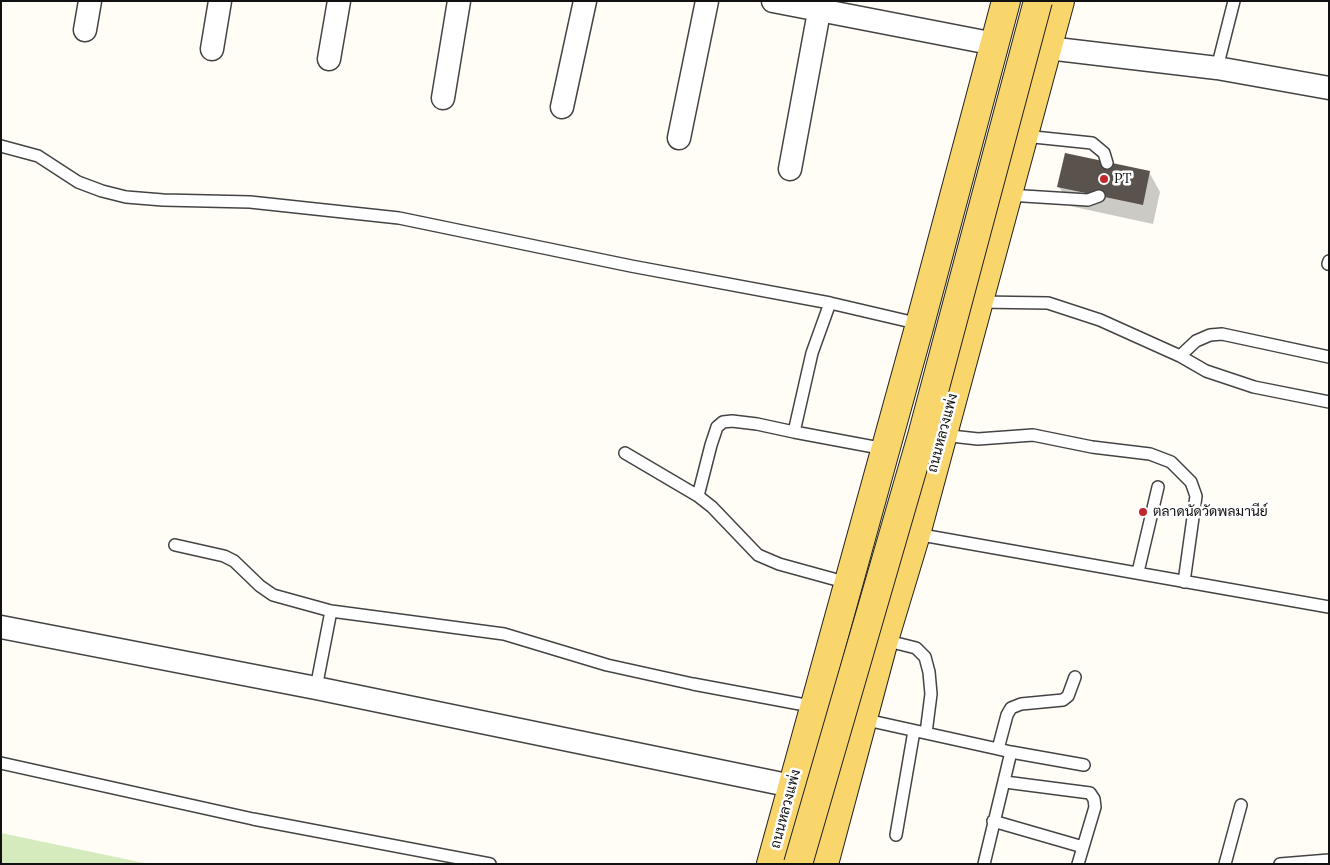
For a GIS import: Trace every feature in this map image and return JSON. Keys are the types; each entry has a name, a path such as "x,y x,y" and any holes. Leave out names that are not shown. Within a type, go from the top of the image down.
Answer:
{"main road":[{"name":"ถนนหลวงแพ่ง","path":"781,861 792,786 816,706 1006,1"},
{"path":"856,554 903,448 915,413 1025,1"},
{"path":"811,864 781,861 922,436 1038,1"},
{"name":"ถนนหลวงแพ่ง","path":"824,864 884,640 916,534 1060,1"}],"street":[{"path":"85,30 90,1"},
{"path":"212,49 220,1"},
{"path":"329,59 339,1"},
{"path":"443,98 460,1"},
{"path":"562,107 585,1"},
{"path":"679,138 707,1"},
{"path":"773,1 820,6 995,44"},
{"path":"790,169 820,6"},
{"path":"1048,48 1217,68 1329,88"},
{"path":"1,627 316,688 792,786"}],"lane":[{"path":"1217,68 1234,1"},
{"path":"1024,136 1092,143 1104,153 1107,162"},
{"path":"1,146 38,156 78,182 126,197 163,200 250,202 399,218 632,266 830,303 920,324"},
{"path":"1008,195 1088,200 1099,196"},
{"path":"979,302 1048,303 1100,320 1180,356 1206,371 1254,387 1329,402"},
{"path":"794,432 812,353 830,303"},
{"path":"1180,356 1196,341 1210,335 1222,334 1329,357"},
{"path":"698,496 717,427 723,422 732,421 758,424 885,449"},
{"path":"942,435 978,439 1033,435 1092,447 1150,454 1171,462 1191,482 1196,496 1184,582"},
{"path":"625,453 698,496 712,507 758,555 779,564 848,583"},
{"path":"1138,572 1158,487"},
{"path":"916,534 1328,606"},
{"path":"175,545 224,556 234,561 260,586 273,594 331,611 504,634 607,665 693,684 816,706"},
{"path":"316,688 331,611"},
{"path":"884,640 916,648 925,657 930,672 931,694 926,733"},
{"path":"998,749 1006,715 1012,708 1021,704 1064,700 1068,696 1075,677"},
{"path":"862,719 1084,766"},
{"path":"896,835 914,730"},
{"path":"984,864 1011,752"},
{"path":"1,763 253,819 490,864"},
{"path":"1005,782 1090,793 1094,799 1095,807 1078,864"},
{"path":"1225,864 1241,806"},
{"path":"993,821 1083,846"},
{"path":"1280,864 1329,860"}],"green space":[{"path":"1,833 149,864 1,864"}],"building":[{"name":"PT","path":"1065,153 1150,171 1143,205 1057,187"}],"place":[{"name":"PT","path":"1104,179"},
{"name":"ตลาดนัดวัดพลมานีย์","path":"1143,512"}]}
